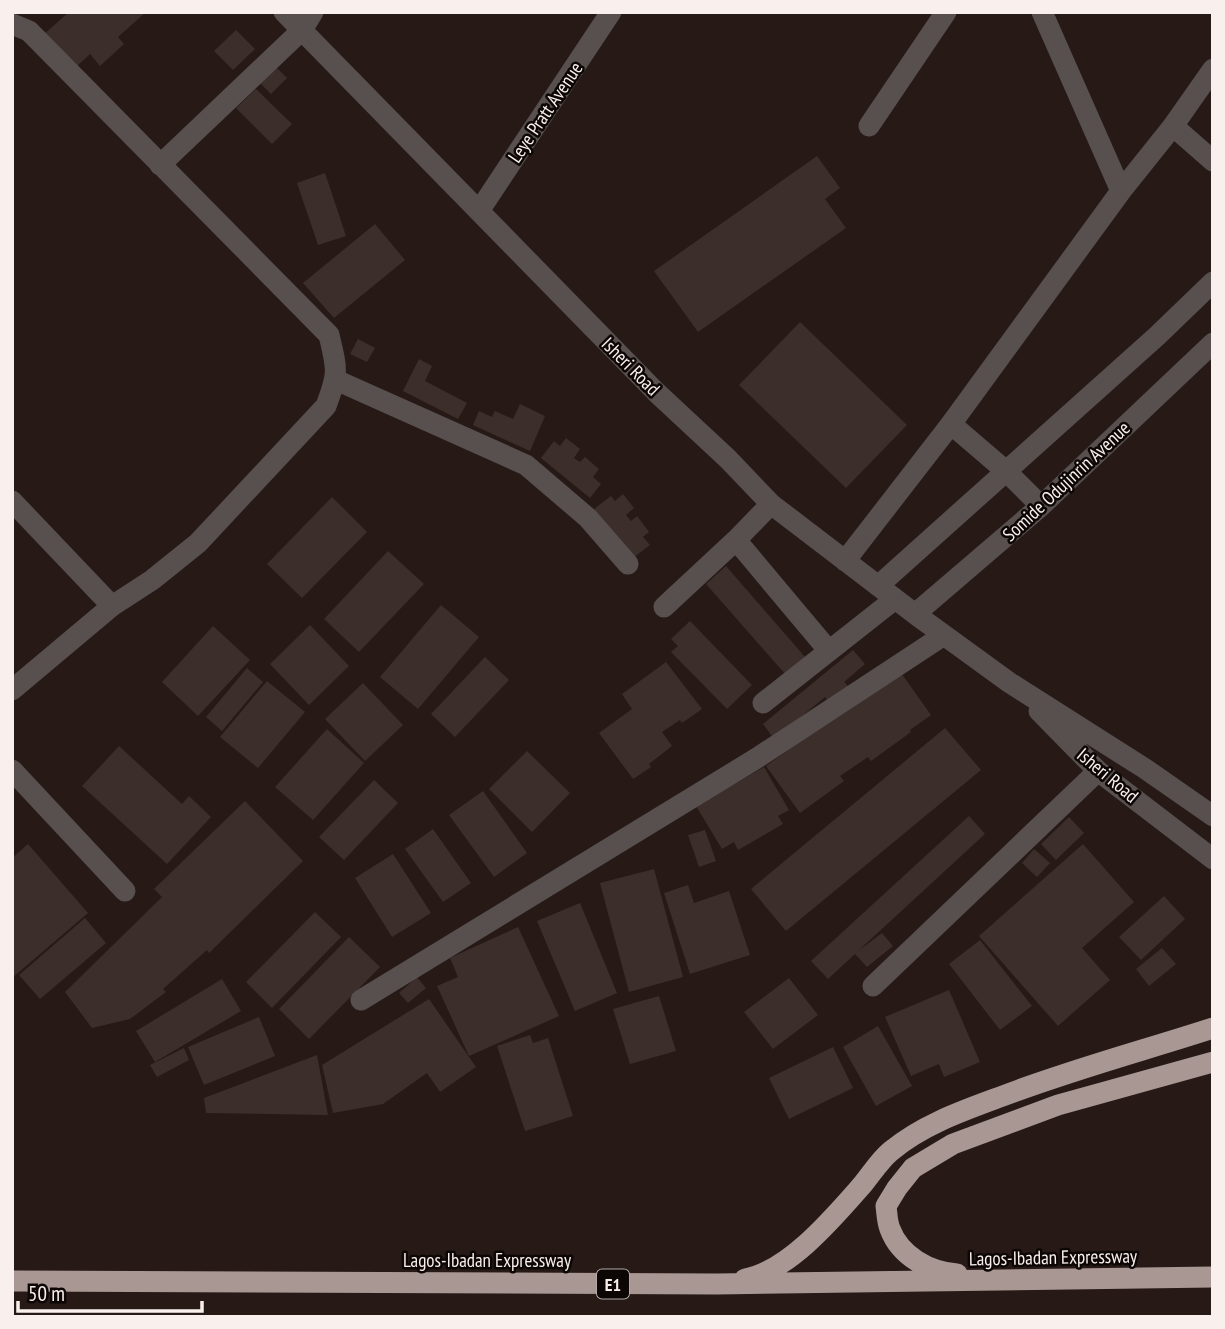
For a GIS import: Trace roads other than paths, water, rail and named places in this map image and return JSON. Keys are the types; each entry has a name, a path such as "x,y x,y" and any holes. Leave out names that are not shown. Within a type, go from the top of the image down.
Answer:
{"highway":[{"path":"718,1284 753,1278 779,1265 817,1233 890,1152 944,1118 1045,1080 1213,1028"},
{"path":"1040,1281 951,1273 925,1265 903,1252 889,1228 886,1206 913,1168 953,1144 1058,1105 1213,1062"},
{"name":"Lagos-Ibadan Expressway","path":"12,1281 718,1284 1213,1277"}],"street":[{"name":"Isheri Road","path":"284,12 307,21 479,211 656,392 728,459 771,504 1010,683 1144,768 1213,816"},
{"name":"Leye Pratt Avenue","path":"479,211 611,12"},
{"path":"869,126 946,12"},
{"path":"1042,12 1121,191"},
{"path":"160,165 307,21"},
{"path":"12,24 29,32 329,335 336,364 336,380 326,406 198,543 152,580 112,606 12,690"},
{"path":"845,561 951,424 1213,69"},
{"path":"1173,126 1213,161"},
{"path":"763,703 829,651 1007,472 1213,282"},
{"name":"Somide Odujinrin Avenue","path":"915,614 1041,506 1213,344"},
{"path":"336,380 526,465 587,518 628,564"},
{"path":"951,424 1007,472 1041,506"},
{"path":"12,500 112,606"},
{"path":"664,607 771,504"},
{"path":"736,540 829,651"},
{"path":"361,1000 757,758 944,635"},
{"name":"Isheri Road","path":"1010,683 1098,771 1213,859"},
{"path":"12,770 125,891"},
{"path":"873,986 1098,771"}]}
